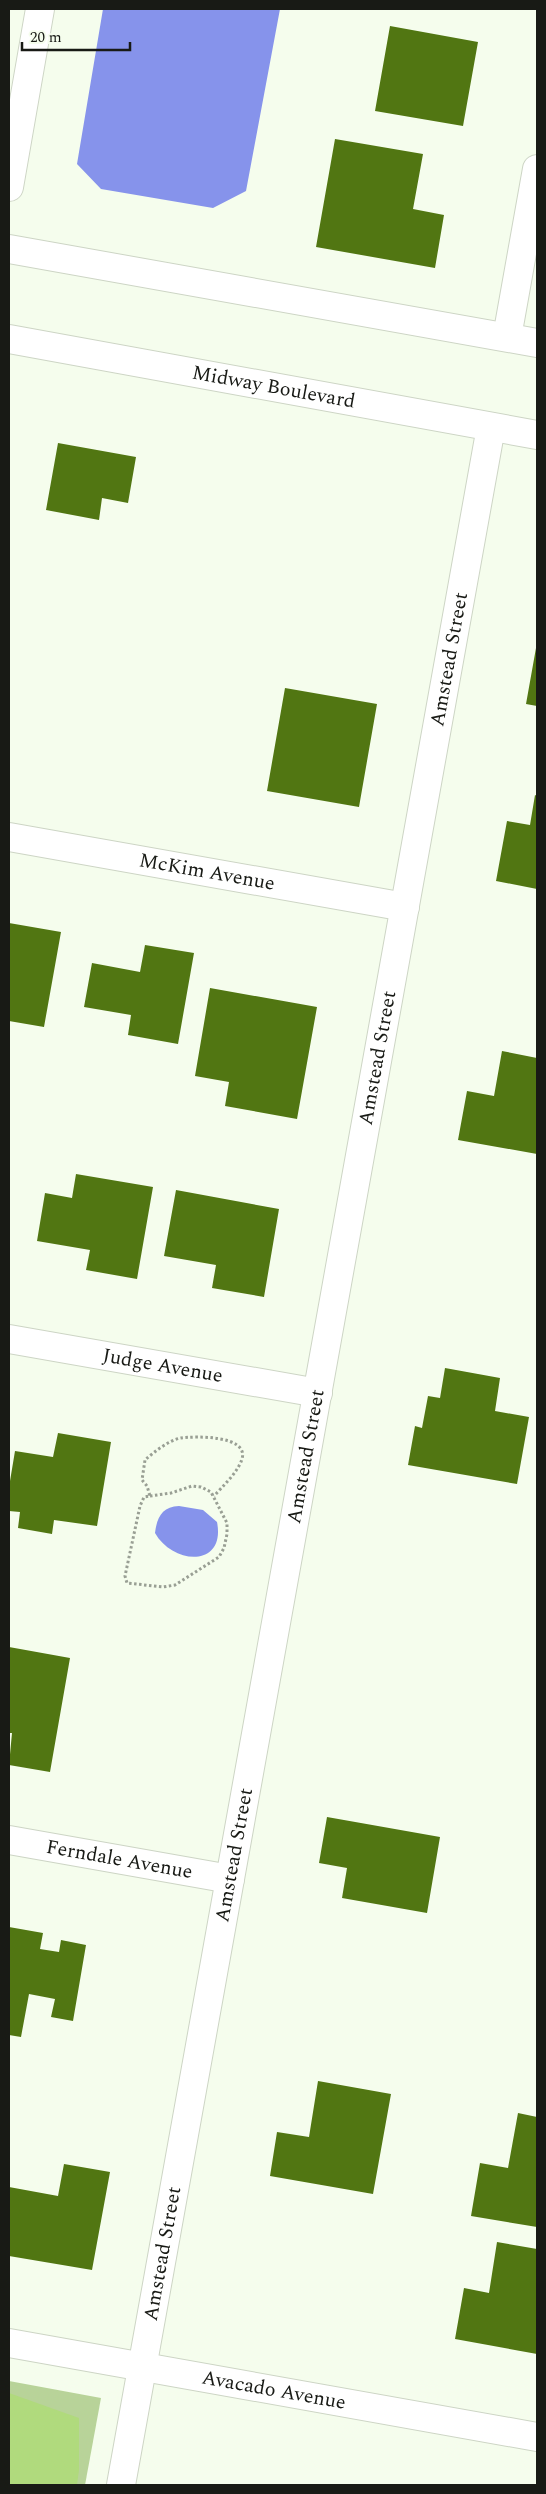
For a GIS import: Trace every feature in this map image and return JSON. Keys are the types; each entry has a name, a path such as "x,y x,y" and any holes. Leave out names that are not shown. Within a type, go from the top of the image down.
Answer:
{"street":[{"path":"9,187 40,9"},
{"path":"507,338 537,169"},
{"path":"9,249 537,343"},
{"name":"Midway Boulevard","path":"9,339 537,435"},
{"name":"Amstead Street","path":"122,2485 491,427"},
{"name":"McKim Avenue","path":"9,837 405,907"},
{"name":"Judge Avenue","path":"9,1339 318,1393"},
{"name":"Ferndale Avenue","path":"9,1840 230,1880"},
{"name":"Avacado Avenue","path":"9,2343 537,2437"}],"path":[{"path":"150,1496 147,1486 142,1480 142,1472 145,1460 152,1453 180,1438 222,1438 237,1444 243,1451 242,1460 214,1496"},
{"path":"192,1486 202,1487 214,1496 227,1523 228,1534 224,1548 218,1557 205,1567 193,1571 174,1584 163,1587 127,1583 125,1576 140,1506 144,1497 150,1496 171,1493 192,1486"}],"green space":[{"path":"9,2381 101,2398 85,2485 9,2485"},
{"path":"9,2393 79,2418 79,2470 77,2485 9,2485"}],"water":[{"path":"103,9 280,9 246,191 213,208 101,189 77,164"},
{"path":"179,1506 203,1510 217,1522 218,1537 214,1548 206,1554 196,1557 185,1556 163,1544 155,1533 161,1514 168,1508"}],"building":[{"path":"390,26 478,42 463,126 375,111"},
{"path":"335,139 423,154 413,209 444,215 435,268 316,247"},
{"path":"58,443 136,457 128,503 102,498 99,520 46,510"},
{"path":"537,648 537,706 526,704"},
{"path":"285,688 377,704 359,807 267,791"},
{"path":"535,795 537,796 537,889 496,881 507,821 530,825"},
{"path":"9,923 61,932 44,1027 9,1021"},
{"path":"145,945 194,953 178,1044 128,1035 131,1015 84,1007 92,963 140,972"},
{"path":"210,988 317,1007 297,1119 225,1106 229,1082 195,1076"},
{"path":"502,1051 537,1058 537,1154 458,1140 467,1091 494,1096"},
{"path":"76,1174 153,1187 137,1279 86,1270 90,1250 37,1241 45,1193 72,1198"},
{"path":"176,1190 279,1209 264,1297 212,1288 216,1265 164,1256"},
{"path":"445,1368 500,1378 495,1411 529,1417 517,1484 408,1465 415,1426 422,1428 428,1396 440,1398"},
{"path":"58,1433 111,1442 97,1526 54,1520 52,1534 18,1528 20,1512 9,1511 9,1487 15,1451 53,1457"},
{"path":"9,1647 70,1658 50,1772 9,1765 12,1733 9,1733"},
{"path":"327,1817 440,1837 427,1913 342,1898 347,1868 319,1863"},
{"path":"9,1927 43,1933 40,1949 59,1952 61,1940 86,1945 73,2021 51,2017 55,1999 29,1994 21,2037 9,2035"},
{"path":"318,2081 391,2094 373,2194 270,2176 277,2132 309,2137"},
{"path":"518,2113 537,2117 537,2227 471,2216 480,2163 508,2168"},
{"path":"64,2164 110,2172 92,2270 9,2256 9,2187 58,2196"},
{"path":"497,2242 537,2249 537,2354 455,2339 464,2288 489,2293"}]}
